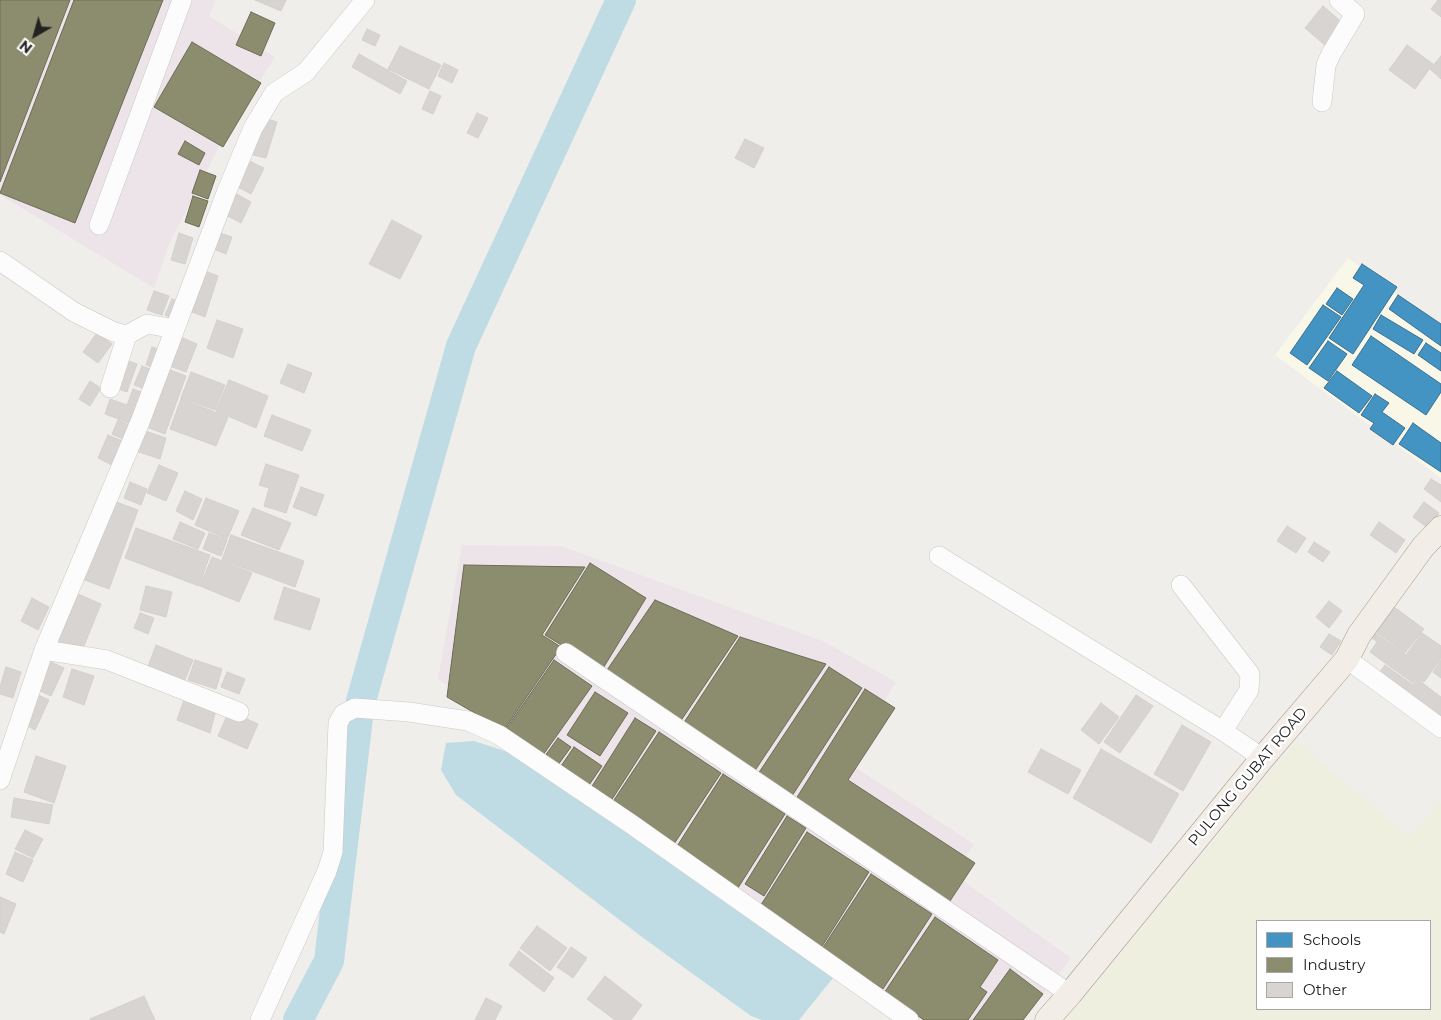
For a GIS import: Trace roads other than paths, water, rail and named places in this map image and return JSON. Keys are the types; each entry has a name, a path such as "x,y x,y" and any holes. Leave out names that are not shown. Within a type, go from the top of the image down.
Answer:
{"main road":[{"name":"PULONG GUBAT ROAD","path":"1047,1020 1261,760 1347,660 1359,636 1423,547 1441,528"}],"street":[{"path":"99,225 182,0"},
{"path":"0,780 44,650 140,422 226,193 253,128 274,93 306,72 365,0"},
{"path":"1322,102 1326,65 1355,14 1339,0"},
{"path":"0,261 74,312 114,332 127,335 147,324 175,329"},
{"path":"110,388 127,335"},
{"path":"939,556 1223,731 1251,750 1261,760"},
{"path":"1181,585 1250,674 1249,690 1223,731"},
{"path":"44,650 107,660 239,712"},
{"path":"566,653 1070,994"},
{"path":"1347,660 1441,728"},
{"path":"260,1020 327,871 333,852 338,722 344,714 354,708 409,712 468,721 498,735 631,824 909,1020"}],"water":[{"path":"474,741 508,752 690,874 833,978 799,1020 762,1020 751,1016 642,937 456,795 441,770 446,743"}],"waterway":[{"path":"361,701 461,346 621,0"},
{"path":"298,1020 329,961 358,718"}]}
